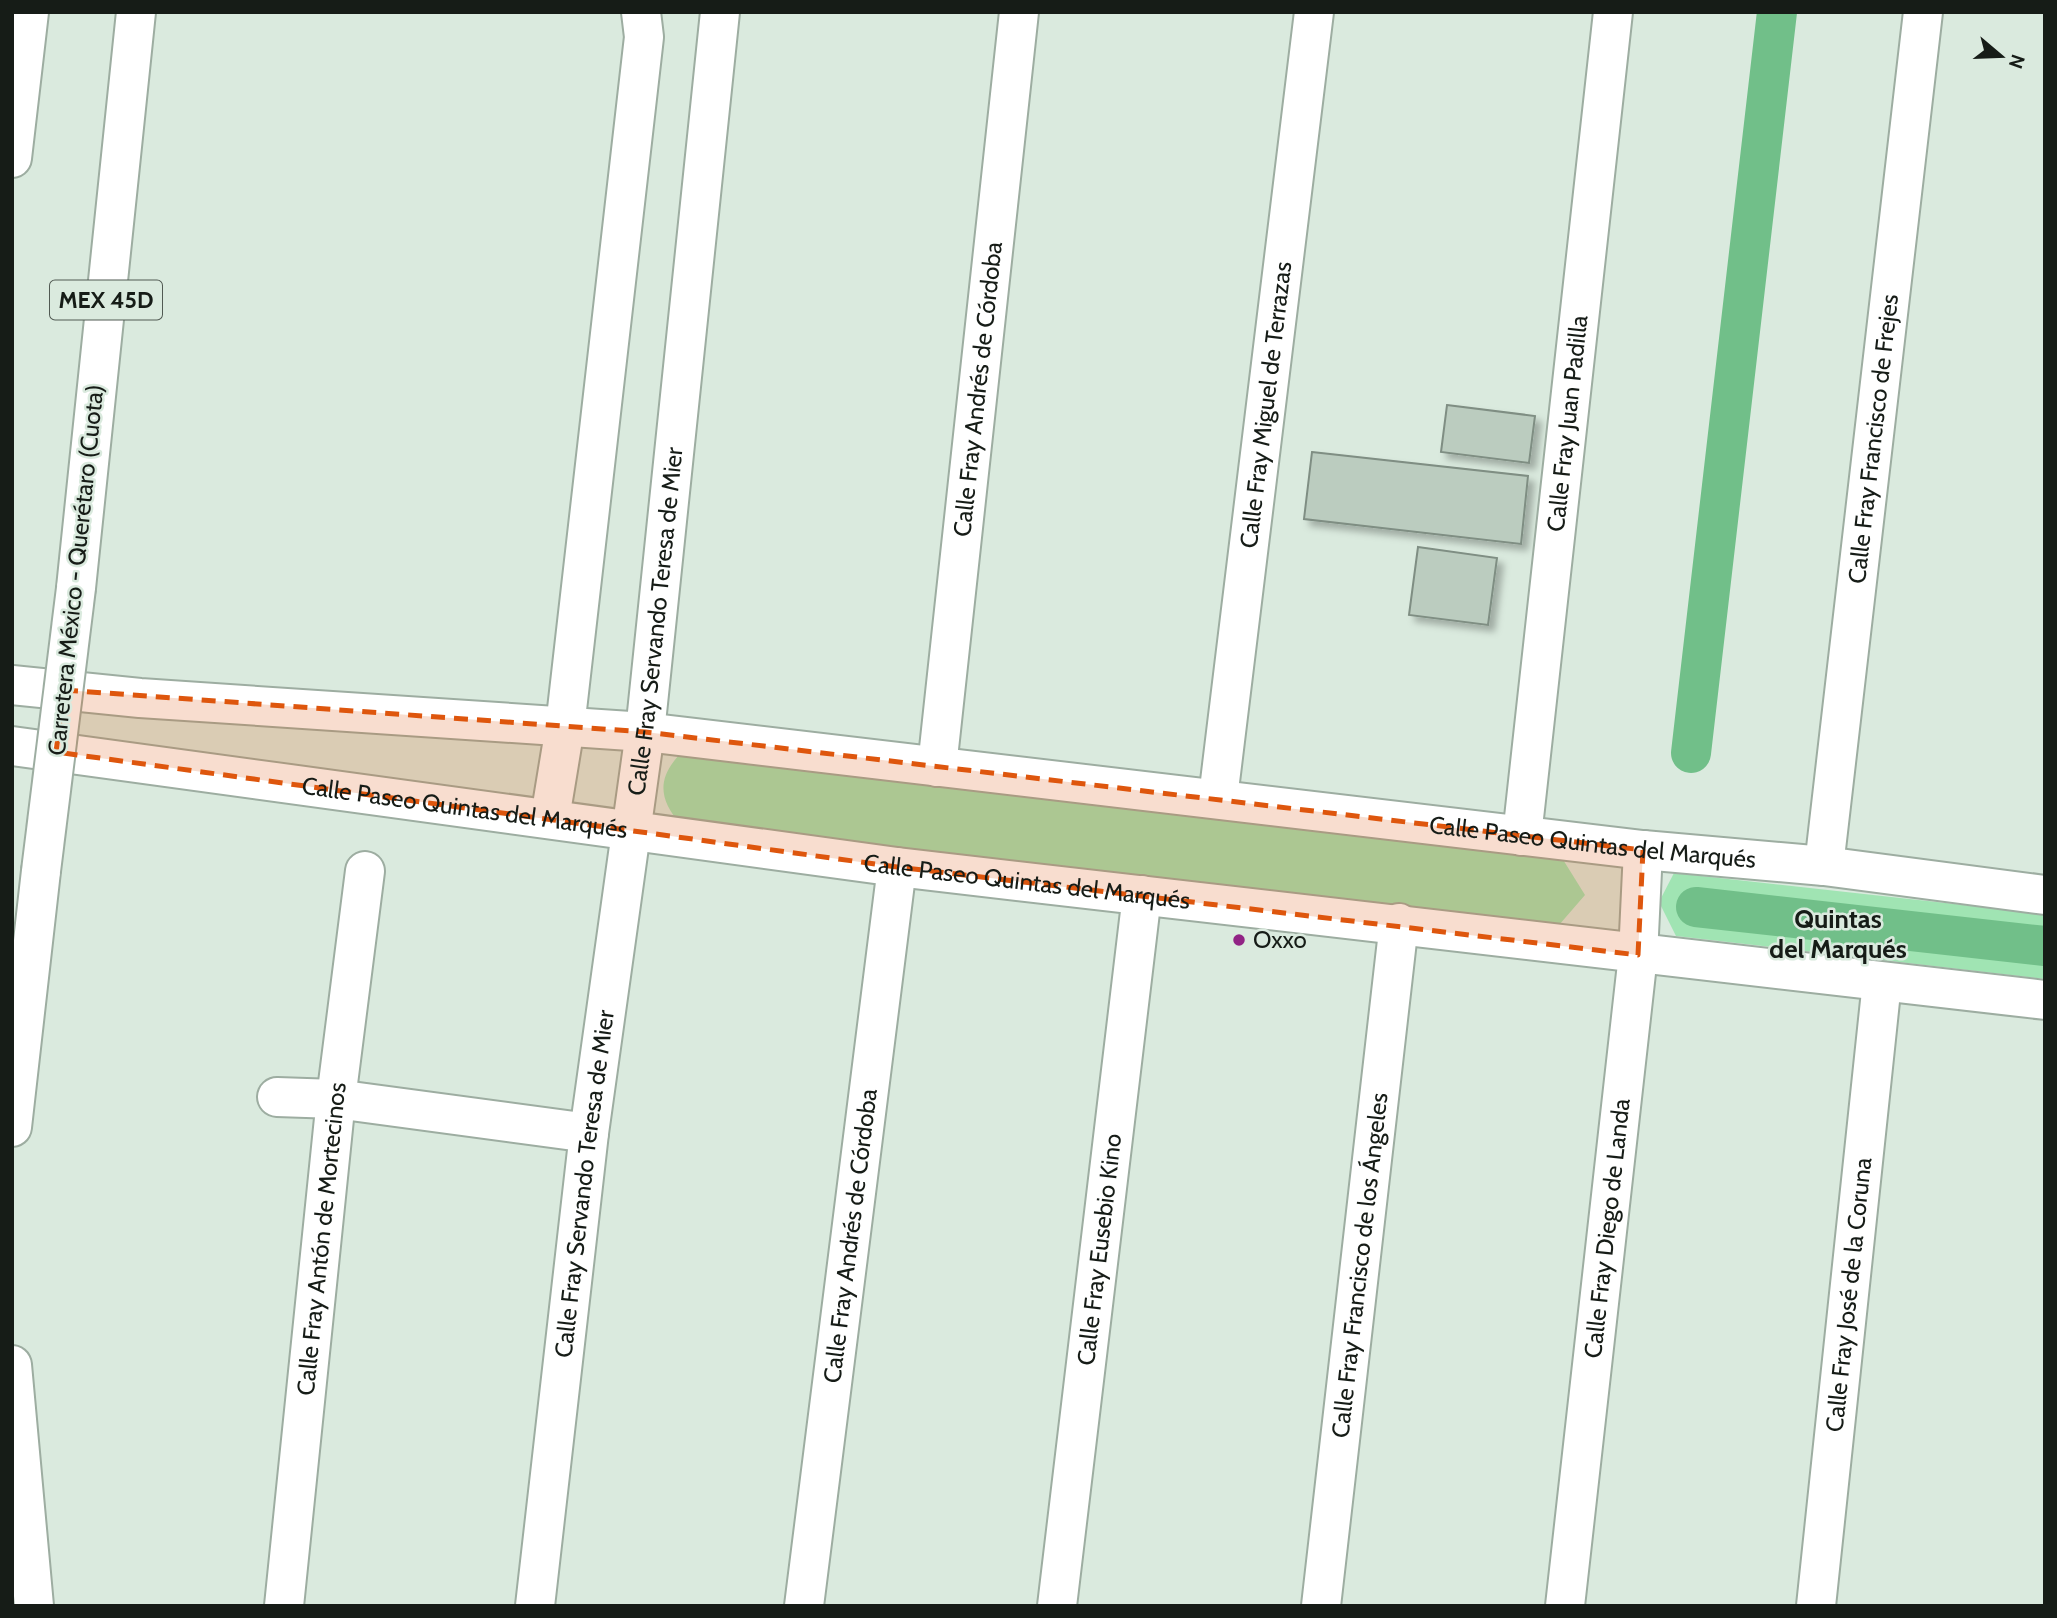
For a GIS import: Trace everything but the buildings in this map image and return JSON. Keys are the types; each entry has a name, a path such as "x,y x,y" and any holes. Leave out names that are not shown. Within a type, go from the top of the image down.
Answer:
{"main road":[{"path":"12,158 29,12"},
{"name":"Carretera México - Querétaro (Cuota)","path":"12,1127 76,588 136,12"},
{"path":"550,818 565,727 644,37 641,12"},
{"name":"Calle Fray Servando Teresa de Mier","path":"535,1606 589,1133 645,732 720,12"},
{"name":"Calle Fray Andrés de Córdoba","path":"937,767 1019,12"},
{"name":"Calle Fray Miguel de Terrazas","path":"1218,798 1314,12"},
{"name":"Calle Fray Juan Padilla","path":"1522,836 1613,12"},
{"name":"Calle Fray Francisco de Frejes","path":"1825,866 1923,12"},
{"name":"Calle Paseo Quintas del Marqués","path":"12,685 153,699 645,732 1643,850 1825,866 2045,895"},
{"name":"Calle Paseo Quintas del Marqués","path":"12,746 897,867 1399,923 1638,955 2045,1000"},
{"name":"Calle Fray Diego de Landa","path":"1566,1606 1638,955 1643,850"},
{"name":"Calle Fray Andrés de Córdoba","path":"804,1606 897,867"},
{"name":"Calle Fray Antón de Mortecinos","path":"284,1606 336,1100 365,871"},
{"name":"Calle Fray Eusebio Kino","path":"1057,1606 1142,895"},
{"name":"Calle Fray Francisco de los Ángeles","path":"1321,1606 1399,923"},
{"name":"Calle Fray José de la Coruna","path":"1816,1606 1882,982"},
{"path":"278,1097 336,1100 589,1133"},
{"path":"12,1365 34,1606"}],"highlighted area":[{"path":"64,690 645,732 1643,850 1638,955 897,867 56,752"}],"green space":[{"path":"685,749 1562,858 1585,895 1559,925 681,825 667,805 664,786 669,768"},
{"path":"1674,873 2045,914 2045,979 1676,936 1659,902"}],"waterway":[{"path":"1691,753 1777,12"},
{"path":"1696,907 2045,946"}],"place":[{"name":"Oxxo","path":"1239,940"}],"district":[{"name":"Quintas del Marqués","path":"1838,934"}]}
